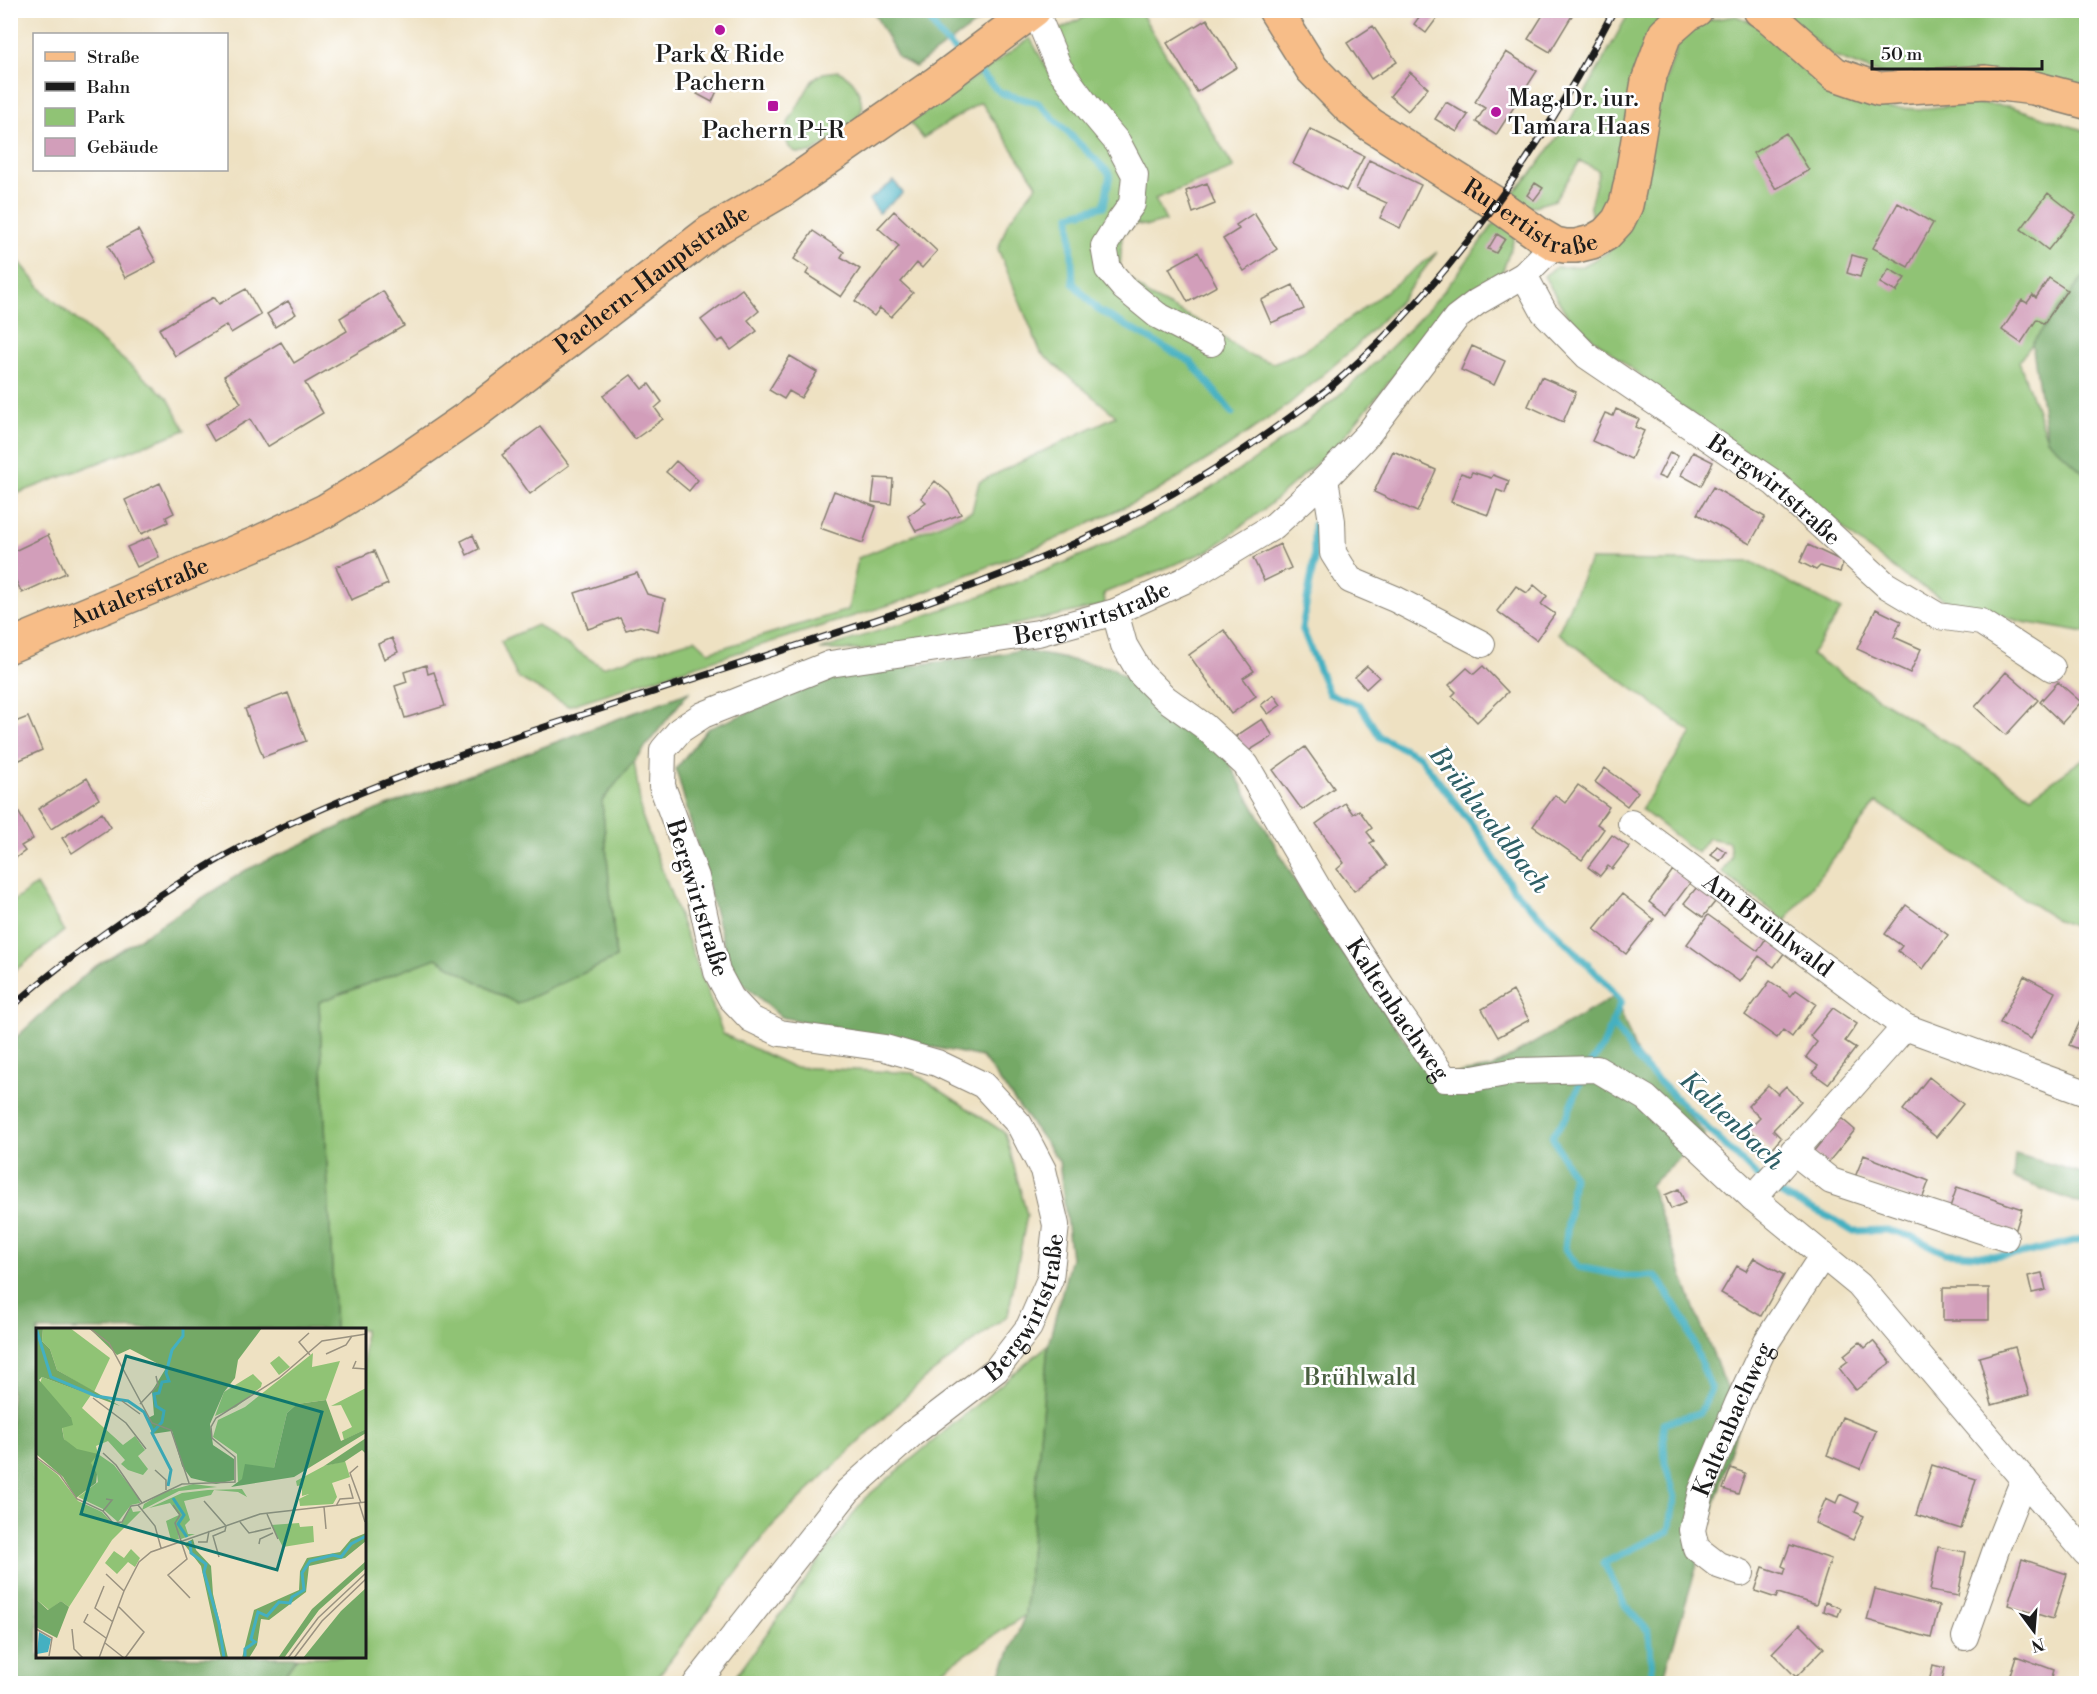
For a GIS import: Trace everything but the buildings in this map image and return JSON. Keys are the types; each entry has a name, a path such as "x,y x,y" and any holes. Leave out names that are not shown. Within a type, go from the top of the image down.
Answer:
{"main road":[{"name":"Pachern-Hauptstraße","path":"266,539 325,511 393,469 478,410 710,232 784,189 938,82 1035,10"},
{"name":"Rupertistraße","path":"1275,10 1312,69 1350,108 1388,136 1556,244 1576,246 1592,242 1606,234 1618,221 1626,205 1648,81 1665,34 1689,13 1696,10"},
{"path":"1760,10 1834,74 1879,89 1985,82 2034,88 2086,102"},
{"name":"Autalerstraße","path":"10,646 266,539"}],"street":[{"path":"1035,10 1059,68 1118,143 1135,175 1132,204 1104,246 1108,269 1124,288 1157,315 1211,344"},
{"name":"Bergwirtstraße","path":"696,1683 848,1491 912,1434 996,1370 1029,1327 1050,1279 1056,1225 1043,1170 1019,1124 983,1085 937,1063 885,1048 780,1033 752,1019 731,998 717,972 696,877 662,786 663,750 680,730 704,715 830,664 1038,633 1115,612 1183,581 1274,526 1325,479 1368,434 1456,318 1477,302 1524,275 1556,244"},
{"name":"Bergwirtstraße","path":"1524,275 1544,312 1587,356 1774,483 1886,585 1938,616 1981,622 2052,668"},
{"path":"1325,479 1332,521 1333,553 1350,580 1395,599 1482,644"},
{"name":"Kaltenbachweg","path":"1115,612 1124,645 1141,674 1165,698 1204,726 1246,765 1322,895 1445,1079 1473,1079 1516,1071 1597,1069 1646,1098 1753,1198 1859,1285 2086,1553"},
{"name":"Am Brühlwald","path":"1631,823 1905,1027 2086,1093"},
{"path":"1753,1198 1905,1027"},
{"path":"1794,1151 1831,1181 2005,1238"},
{"name":"Kaltenbachweg","path":"1741,1573 1718,1565 1696,1548 1692,1530 1701,1492 1767,1341 1822,1255"},
{"path":"1965,1637 2024,1479"}],"green space":[{"path":"873,11 987,11 985,17 915,67 898,57"},
{"path":"1096,11 1140,11 1234,168 1155,199 1166,221 1148,226 1136,224 1122,235 1120,269 1147,295 1202,323 1247,354 1273,363 1303,351 1355,315 1437,252 1402,299 1354,348 1289,404 1227,447 1156,492 1054,540 905,600 568,706 517,677 501,641 537,625 602,667 695,639 709,652 848,610 858,558 972,511 979,482 1116,416 1041,353 998,249 1008,222 1037,185 981,102 923,138 910,123 1030,38 1054,81 1070,75 1057,31"},
{"path":"1630,11 1662,11 1643,52 1614,208 1599,217 1591,215 1590,206 1599,171 1580,161 1555,200 1524,209 1507,199 1532,173 1569,122"},
{"path":"1783,11 2086,11 2086,93 1891,78 1832,56"},
{"path":"1736,16 1762,26 1856,90 1889,108 1922,109 1972,103 2009,106 2086,131 2086,274 2019,361 2047,439 2086,475 2086,633 2023,622 1945,600 1908,579 1859,542 1802,493 1657,389 1569,319 1544,276 1556,267 1583,266 1608,252 1627,230 1657,107 1679,41 1703,21"},
{"path":"838,71 853,81 860,95 863,107 856,122 811,153 796,153 789,147 785,137 788,123 812,81 823,73"},
{"path":"1500,216 1508,223 1514,239 1502,273 1449,309 1336,446 1268,506 1210,550 1104,593 1105,605 982,632 862,650 820,650 936,612 1050,569 1169,513 1211,488 1293,432 1368,369 1437,299"},
{"path":"10,250 44,292 168,398 185,430 11,496"},
{"path":"2086,274 2086,475 2047,439 2032,343"},
{"path":"1590,560 1752,562 1841,610 1811,655 2031,796 2086,757 2086,931 2055,919 1877,802 1785,921 1722,872 1731,857 1729,842 1708,838 1697,853 1641,809 1692,733 1558,633"},
{"name":"Brühlwald","path":"1019,650 1113,668 1225,756 1311,909 1432,1078 1491,1068 1615,996 1637,1055 1705,1135 1650,1185 1695,1311 1740,1419 1663,1680 1676,1683 997,1683 1025,1615 1048,1345 1071,1258 1059,1161 982,1057 781,1017 732,974 676,769 707,729 844,674"},
{"path":"689,692 602,801 616,958 517,1004 436,958 319,1002 335,1328 36,1328 36,1658 296,1658 278,1683 11,1683 11,1042 91,969 246,870 376,810"},
{"path":"634,760 642,816 723,1034 793,1067 914,1073 1005,1133 1027,1215 1008,1315 923,1380 772,1526 653,1683 278,1684 296,1658 366,1658 366,1328 335,1328 319,1002 436,958 517,1004 616,958 602,801"},
{"path":"36,885 64,931 11,974 11,903"},
{"path":"2015,1154 2086,1174 2086,1206 2013,1178"},
{"path":"1048,1345 1025,1615 923,1683 730,1684 865,1498"}],"water":[{"path":"894,181 903,193 879,213 869,200"}],"waterway":[{"name":"Brühlwaldbach","path":"924,10 940,36 961,56"},
{"name":"Brühlwaldbach","path":"974,67 1001,93 1038,103 1110,174 1104,206 1070,215 1073,283 1098,310 1191,362 1232,413"},
{"name":"Brühlwaldbach","path":"1314,525 1314,561 1302,628 1329,694 1360,705 1380,737 1419,756 1477,831 1513,889 1621,1001 1603,1046 1591,1064"},
{"name":"Kaltenbach","path":"1612,1022 1638,1061 1763,1182 1788,1198 1831,1218 1852,1231 1887,1230 1913,1237 1945,1253 1988,1256 2021,1254 2086,1238"},
{"name":"Brühlwaldbach","path":"1583,1076 1567,1116 1552,1136 1573,1177 1565,1249 1578,1267 1625,1276 1656,1276 1685,1321 1711,1389 1700,1413 1663,1423 1665,1463 1675,1497 1669,1531 1604,1563 1624,1604 1649,1632 1653,1684"}],"railway":[{"path":"10,1009 66,961 141,908 219,859 288,824 365,791 442,762 864,624 986,580 1104,530 1217,467 1327,390 1413,307 1452,261 1523,165 1585,63 1614,10"}],"place":[{"name":"Park & Ride Pachern","path":"720,30"},
{"name":"Pachern P+R","path":"773,106"},
{"name":"Mag. Dr. iur. Tamara Haas","path":"1496,112"}]}
